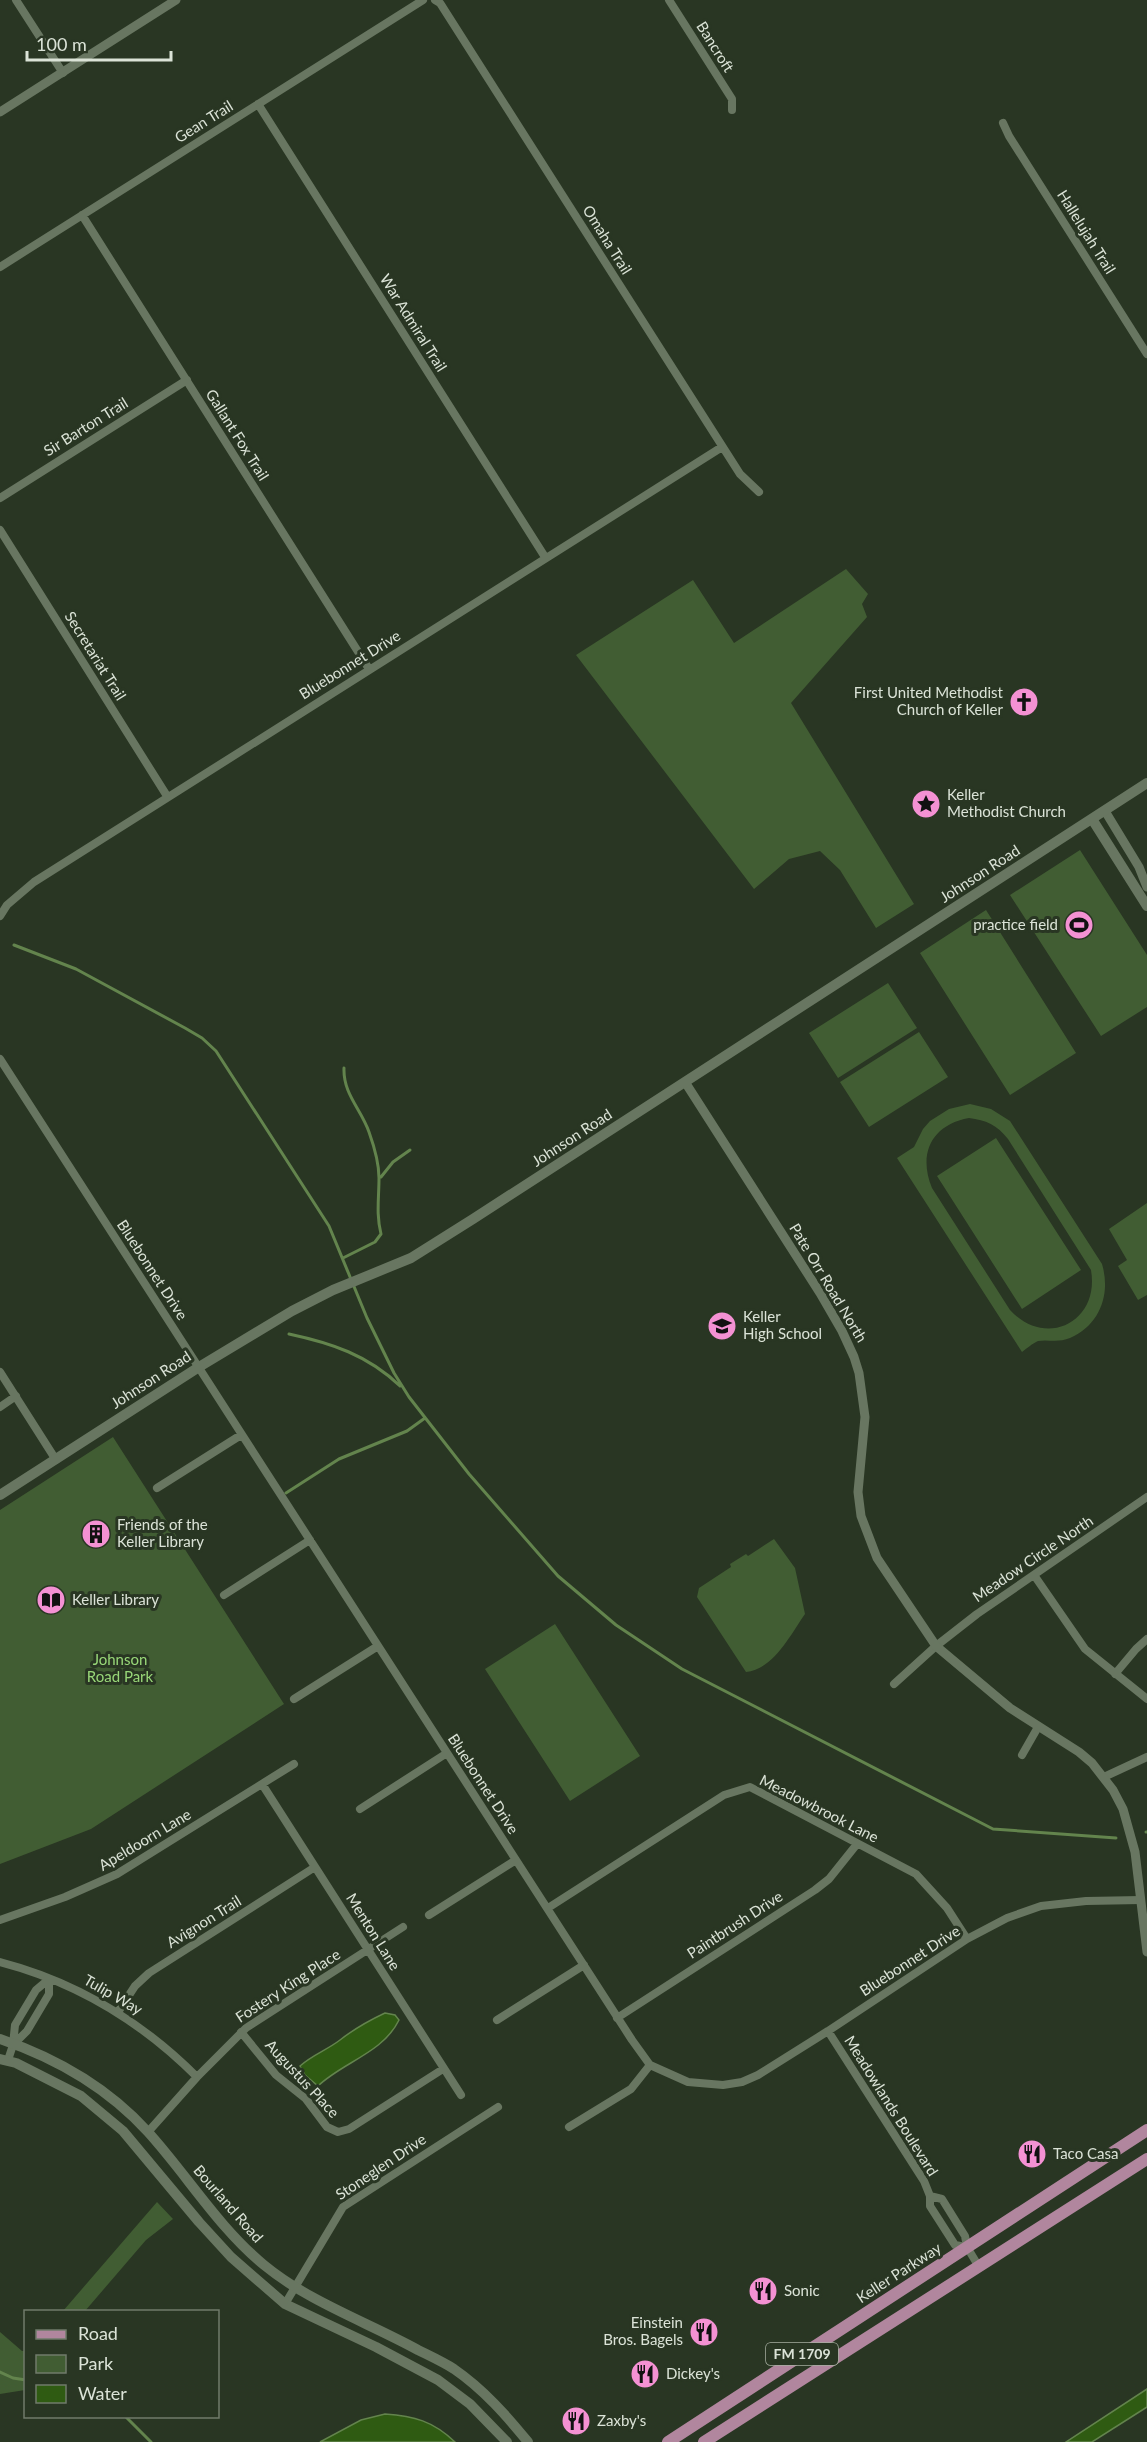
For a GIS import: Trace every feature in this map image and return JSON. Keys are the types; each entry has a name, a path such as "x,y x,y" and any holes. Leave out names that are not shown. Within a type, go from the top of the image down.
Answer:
{"main road":[{"name":"Johnson Road","path":"0,1495 199,1367 292,1311 333,1290 411,1258 1147,783"},
{"path":"1092,819 1147,906"},
{"name":"Bourland Road","path":"0,2039 45,2057 91,2082 148,2132 244,2247 265,2266 322,2303 453,2368 484,2394 528,2442"},
{"path":"4,2060 25,2067 81,2096 123,2131 231,2257 285,2304 376,2347 438,2380 470,2404 507,2442"},
{"name":"Keller Parkway","path":"668,2442 1147,2130"},
{"name":"FM 1709","path":"704,2442 1147,2159"}],"street":[{"path":"15,0 63,73"},
{"path":"0,112 176,0"},
{"name":"Gean Trail","path":"0,267 423,0"},
{"name":"Omaha Trail","path":"435,0 440,3 743,479 759,492"},
{"name":"Bancroft","path":"669,0 732,99 732,110"},
{"name":"War Admiral Trail","path":"258,104 546,557"},
{"name":"Hallelujah Trail","path":"1003,123 1147,354"},
{"name":"Gallant Fox Trail","path":"82,215 369,669"},
{"name":"Sir Barton Trail","path":"0,498 186,380"},
{"name":"Bluebonnet Drive","path":"0,916 8,905 34,882 722,447"},
{"name":"Secretariat Trail","path":"0,530 167,796"},
{"path":"1105,810 1139,867 1147,887"},
{"name":"Bluebonnet Drive","path":"0,1059 617,2018 650,2065 688,2082 723,2085 742,2082 758,2075 967,1940 1007,1918 1041,1906 1086,1901 1141,1900"},
{"name":"Pate Orr Road North","path":"685,1082 820,1293 848,1344 860,1373 865,1417 858,1492 861,1516 877,1558 936,1646 1010,1708 1079,1752 1104,1777 1123,1809 1130,1827 1147,1952"},
{"path":"0,1372 56,1460"},
{"path":"0,1407 16,1396"},
{"path":"157,1488 241,1435"},
{"name":"Meadow Circle North","path":"894,1684 936,1646 977,1614 1147,1497"},
{"path":"224,1595 310,1540"},
{"path":"1034,1575 1085,1649 1147,1699"},
{"path":"1115,1674 1147,1639"},
{"path":"294,1699 378,1646"},
{"path":"1022,1755 1038,1727"},
{"path":"360,1809 447,1753"},
{"path":"1104,1777 1147,1756"},
{"name":"Apeldoorn Lane","path":"0,1920 65,1897 117,1874 294,1764"},
{"name":"Menton Lane","path":"262,1784 461,2095"},
{"name":"Meadowbrook Lane","path":"548,1908 724,1795 743,1787 750,1787 916,1874 947,1908 967,1940"},
{"name":"Paintbrush Drive","path":"617,2018 815,1890 829,1879 858,1844"},
{"path":"429,1915 516,1860"},
{"name":"Avignon Trail","path":"118,2012 135,1986 149,1973 315,1867"},
{"name":"Fostery King Place","path":"148,2132 241,2032 403,1927"},
{"name":"Tulip Way","path":"0,1962 83,1992 118,2012 162,2044 197,2077"},
{"path":"497,2020 584,1965"},
{"path":"13,2044 15,2025 36,1990 49,1979"},
{"path":"4,2060 13,2044 27,2031 49,1994 49,1979"},
{"name":"Meadowlands Boulevard","path":"828,2031 924,2181 930,2196 930,2206 955,2245 967,2247"},
{"name":"Augustus Place","path":"241,2032 276,2075 306,2099 327,2127 338,2132 349,2129 443,2069"},
{"path":"569,2127 631,2088 650,2065"},
{"name":"Stoneglen Drive","path":"285,2304 343,2207 498,2107"},
{"name":"Meadowlands Boulevard","path":"930,2196 942,2199 966,2236 967,2247 979,2267"}],"green space":[{"path":"846,569 868,594 862,604 867,617 791,703 914,904 876,928 840,870 820,851 789,859 754,889 576,655 693,580 734,643"},
{"name":"practice field","path":"1080,850 1147,955 1147,1007 1101,1036 1010,895"},
{"name":"practice field","path":"986,910 1076,1053 1010,1095 920,953"},
{"path":"888,983 917,1028 838,1078 809,1033"},
{"path":"919,1032 948,1077 869,1127 840,1082"},
{"path":"970,1104 991,1109 1010,1121 1102,1264 1105,1286 1101,1307 1089,1325 1070,1338 1038,1341 1022,1352 897,1158 914,1147 930,1121 949,1109","holes":["969,1118 995,1127 1008,1139 1091,1270 1092,1288 1087,1304 1079,1316 1067,1324 1054,1328 1039,1328 1024,1322 1010,1310 932,1188 927,1164 931,1143 945,1127"]},
{"path":"996,1138 1081,1270 1022,1309 937,1176"},
{"path":"1147,1203 1147,1295 1138,1300 1118,1266 1127,1260 1109,1229"},
{"name":"Johnson Road Park","path":"113,1437 284,1704 91,1829 0,1864 0,1510"},
{"path":"774,1539 795,1568 805,1614 773,1658 756,1670 746,1672 697,1597 699,1588 731,1567 730,1564 746,1554 748,1556"},
{"path":"555,1624 640,1756 570,1801 485,1669"},
{"path":"157,2202 173,2219 146,2240 86,2310 64,2310"},
{"path":"0,2332 24,2351 24,2390 0,2394"}],"water":[{"path":"385,2013 395,2015 399,2020 392,2031 373,2049 318,2086 305,2075 300,2066 305,2062 361,2025"},
{"path":"1147,2389 1147,2407 1092,2442 1066,2442"},
{"path":"385,2414 405,2416 431,2424 455,2442 320,2442 361,2420"}],"waterway":[{"path":"14,945 76,969 185,1028 202,1038 216,1051 329,1226 367,1318 394,1373 409,1397 469,1474 558,1576 616,1625 682,1669 993,1829 1116,1838"},
{"path":"343,1258 375,1242 381,1234 378,1213 379,1173 376,1155 366,1124 346,1086 344,1068"},
{"path":"381,1177 393,1162 410,1150"},
{"path":"289,1334 334,1346 362,1358 400,1386"},
{"path":"286,1493 339,1459 407,1431 425,1418"},
{"path":"0,2372 24,2380"},
{"path":"127,2418 151,2442"}],"place":[{"name":"First United Methodist Church of Keller","path":"1024,702"},
{"name":"Keller Methodist Church","path":"926,804"},
{"name":"practice field","path":"1079,925"},
{"name":"Keller High School","path":"722,1326"},
{"name":"Friends of the Keller Library","path":"96,1534"},
{"name":"Keller Library","path":"51,1600"},
{"name":"Taco Casa","path":"1032,2154"},
{"name":"Sonic","path":"763,2291"},
{"name":"Einstein Bros. Bagels","path":"704,2332"},
{"name":"Dickey's","path":"645,2374"},
{"name":"Zaxby's","path":"576,2421"}]}
